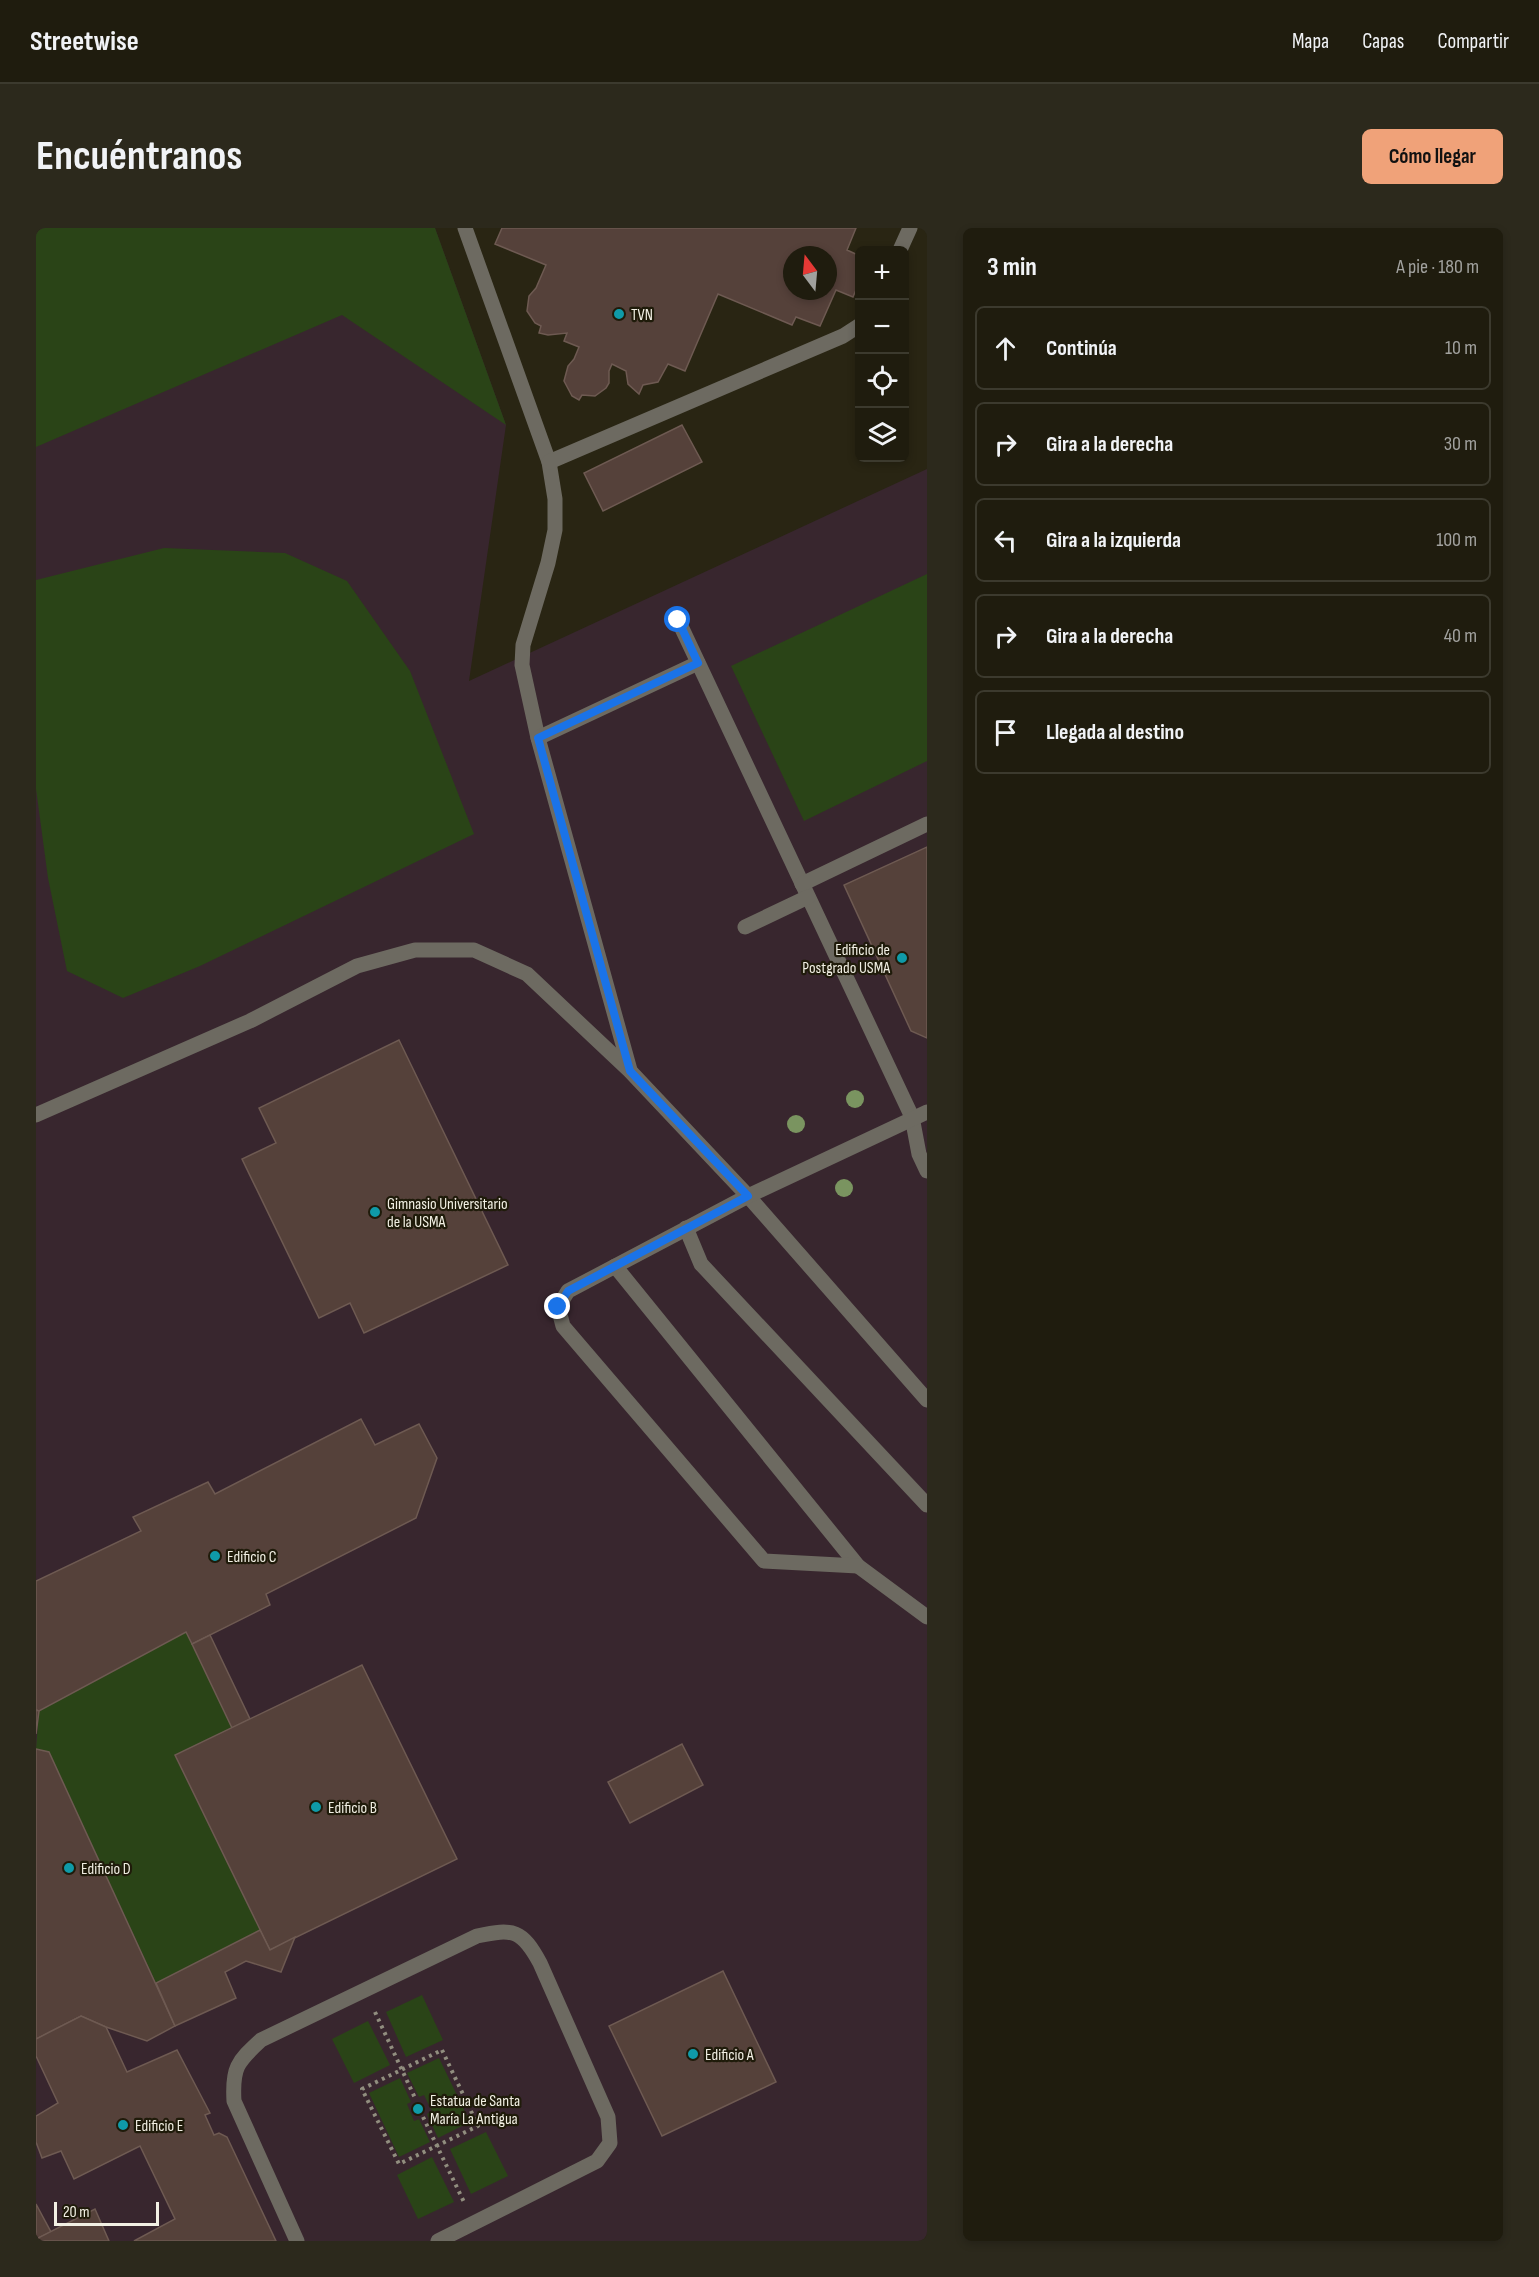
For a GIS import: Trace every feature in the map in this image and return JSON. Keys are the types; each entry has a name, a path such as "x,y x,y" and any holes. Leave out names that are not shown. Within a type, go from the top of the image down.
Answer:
{"lane":[{"path":"465,228 549,462 555,499 555,530 548,563 523,645 525,687 630,1071"},
{"path":"902,246 910,228"},
{"path":"549,462 843,336 855,328"},
{"path":"678,620 912,1118 919,1155 927,1171"},
{"path":"538,738 698,663"},
{"path":"745,927 927,824"},
{"path":"36,1115 250,1021 357,966 415,950 474,950 527,974 630,1071 748,1196 927,1400"},
{"path":"858,1566 764,1561 563,1326 558,1307 568,1291 686,1228 748,1196 927,1112"},
{"path":"686,1228 701,1264 927,1505"},
{"path":"615,1266 858,1566 927,1617"},
{"path":"297,2241 234,2101 233,2080 240,2059 261,2040 477,1936 497,1932 516,1933 529,1944 540,1963 608,2117 610,2143 597,2161 438,2241"}],"path":[{"path":"375,2011 415,2098"},
{"path":"442,2050 478,2126 436,2146 399,2164 362,2089 442,2050"},
{"path":"423,2117 464,2202"}],"shaded area":[{"path":"36,228 435,228 506,425 469,681 927,469 927,2241 36,2241"}],"green space":[{"path":"36,228 435,228 506,425 342,315 36,447"},
{"path":"164,548 285,553 347,581 410,671 474,834 200,966 123,998 67,971 48,878 36,789 36,580"},
{"path":"927,574 927,761 804,821 731,666"},
{"path":"186,1632 232,1728 175,1756 260,1930 156,1983 49,1753 36,1749 39,1711"},
{"path":"422,1995 443,2040 406,2057 386,2012"},
{"path":"368,2021 390,2065 354,2083 332,2039"},
{"path":"439,2058 470,2122 438,2138 427,2114 432,2111 424,2095 419,2097 407,2073"},
{"path":"400,2078 411,2102 407,2104 414,2121 419,2119 430,2142 399,2157 369,2093"},
{"path":"486,2132 508,2176 471,2194 450,2149"},
{"path":"432,2157 454,2202 418,2219 397,2175"}],"building":[{"name":"TVN","path":"502,228 856,228 847,250 855,254 853,297 837,290 837,246 783,246 783,300 832,300 820,326 796,317 792,325 718,294 685,371 668,364 658,382 643,385 639,394 628,384 626,371 612,364 606,388 595,396 582,395 579,400 572,396 564,381 568,366 579,347 564,341 567,333 548,335 539,333 541,326 535,323 527,311 529,296 536,288 546,265 495,244"},
{"path":"682,425 702,462 603,511 584,473"},
{"name":"Edificio de Postgrado USMA","path":"927,847 927,1038 911,1031 844,885"},
{"name":"Gimnasio Universitario de la USMA","path":"399,1040 508,1265 364,1333 350,1303 319,1318 242,1159 276,1143 259,1108"},
{"name":"Edificio C","path":"361,1419 375,1445 419,1424 437,1458 416,1518 266,1594 270,1605 192,1644 186,1632 39,1711 36,1710 36,1581 141,1531 133,1517 208,1482 215,1494"},
{"path":"210,1635 250,1719 232,1728 192,1644"},
{"name":"Edificio B","path":"362,1665 457,1859 270,1950 175,1755"},
{"path":"36,1710 39,1711 36,1734"},
{"path":"682,1744 703,1785 630,1823 608,1782"},
{"name":"Edificio D","path":"36,1749 49,1752 175,2026 147,2041 81,2016 36,2039"},
{"path":"260,1930 270,1950 295,1937 281,1972 246,1961 225,1972 236,1998 175,2026 156,1983"},
{"name":"Edificio A","path":"723,1971 776,2082 662,2136 609,2026"},
{"name":"Edificio E","path":"81,2016 106,2027 127,2072 177,2050 210,2113 205,2115 214,2135 219,2133 227,2137 276,2241 134,2241 175,2219 140,2146 74,2179 61,2151 42,2158 36,2142 36,2116 58,2103 36,2056 36,2039"},
{"path":"36,2204 51,2232 36,2239"},
{"path":"95,2209 109,2241 36,2241 36,2239"}],"place":[{"name":"TVN","path":"619,314"},
{"name":"Edificio de Postgrado USMA","path":"902,958"},
{"name":"Gimnasio Universitario de la USMA","path":"375,1212"},
{"name":"Edificio C","path":"215,1556"},
{"name":"Edificio B","path":"316,1807"},
{"name":"Edificio D","path":"69,1868"},
{"name":"Edificio A","path":"693,2054"},
{"name":"Estatua de Santa María La Antigua","path":"418,2109"},
{"name":"Edificio E","path":"123,2125"}],"route":[{"path":"558,1307 568,1291 748,1196 630,1071 538,738 698,663 678,620"}]}
